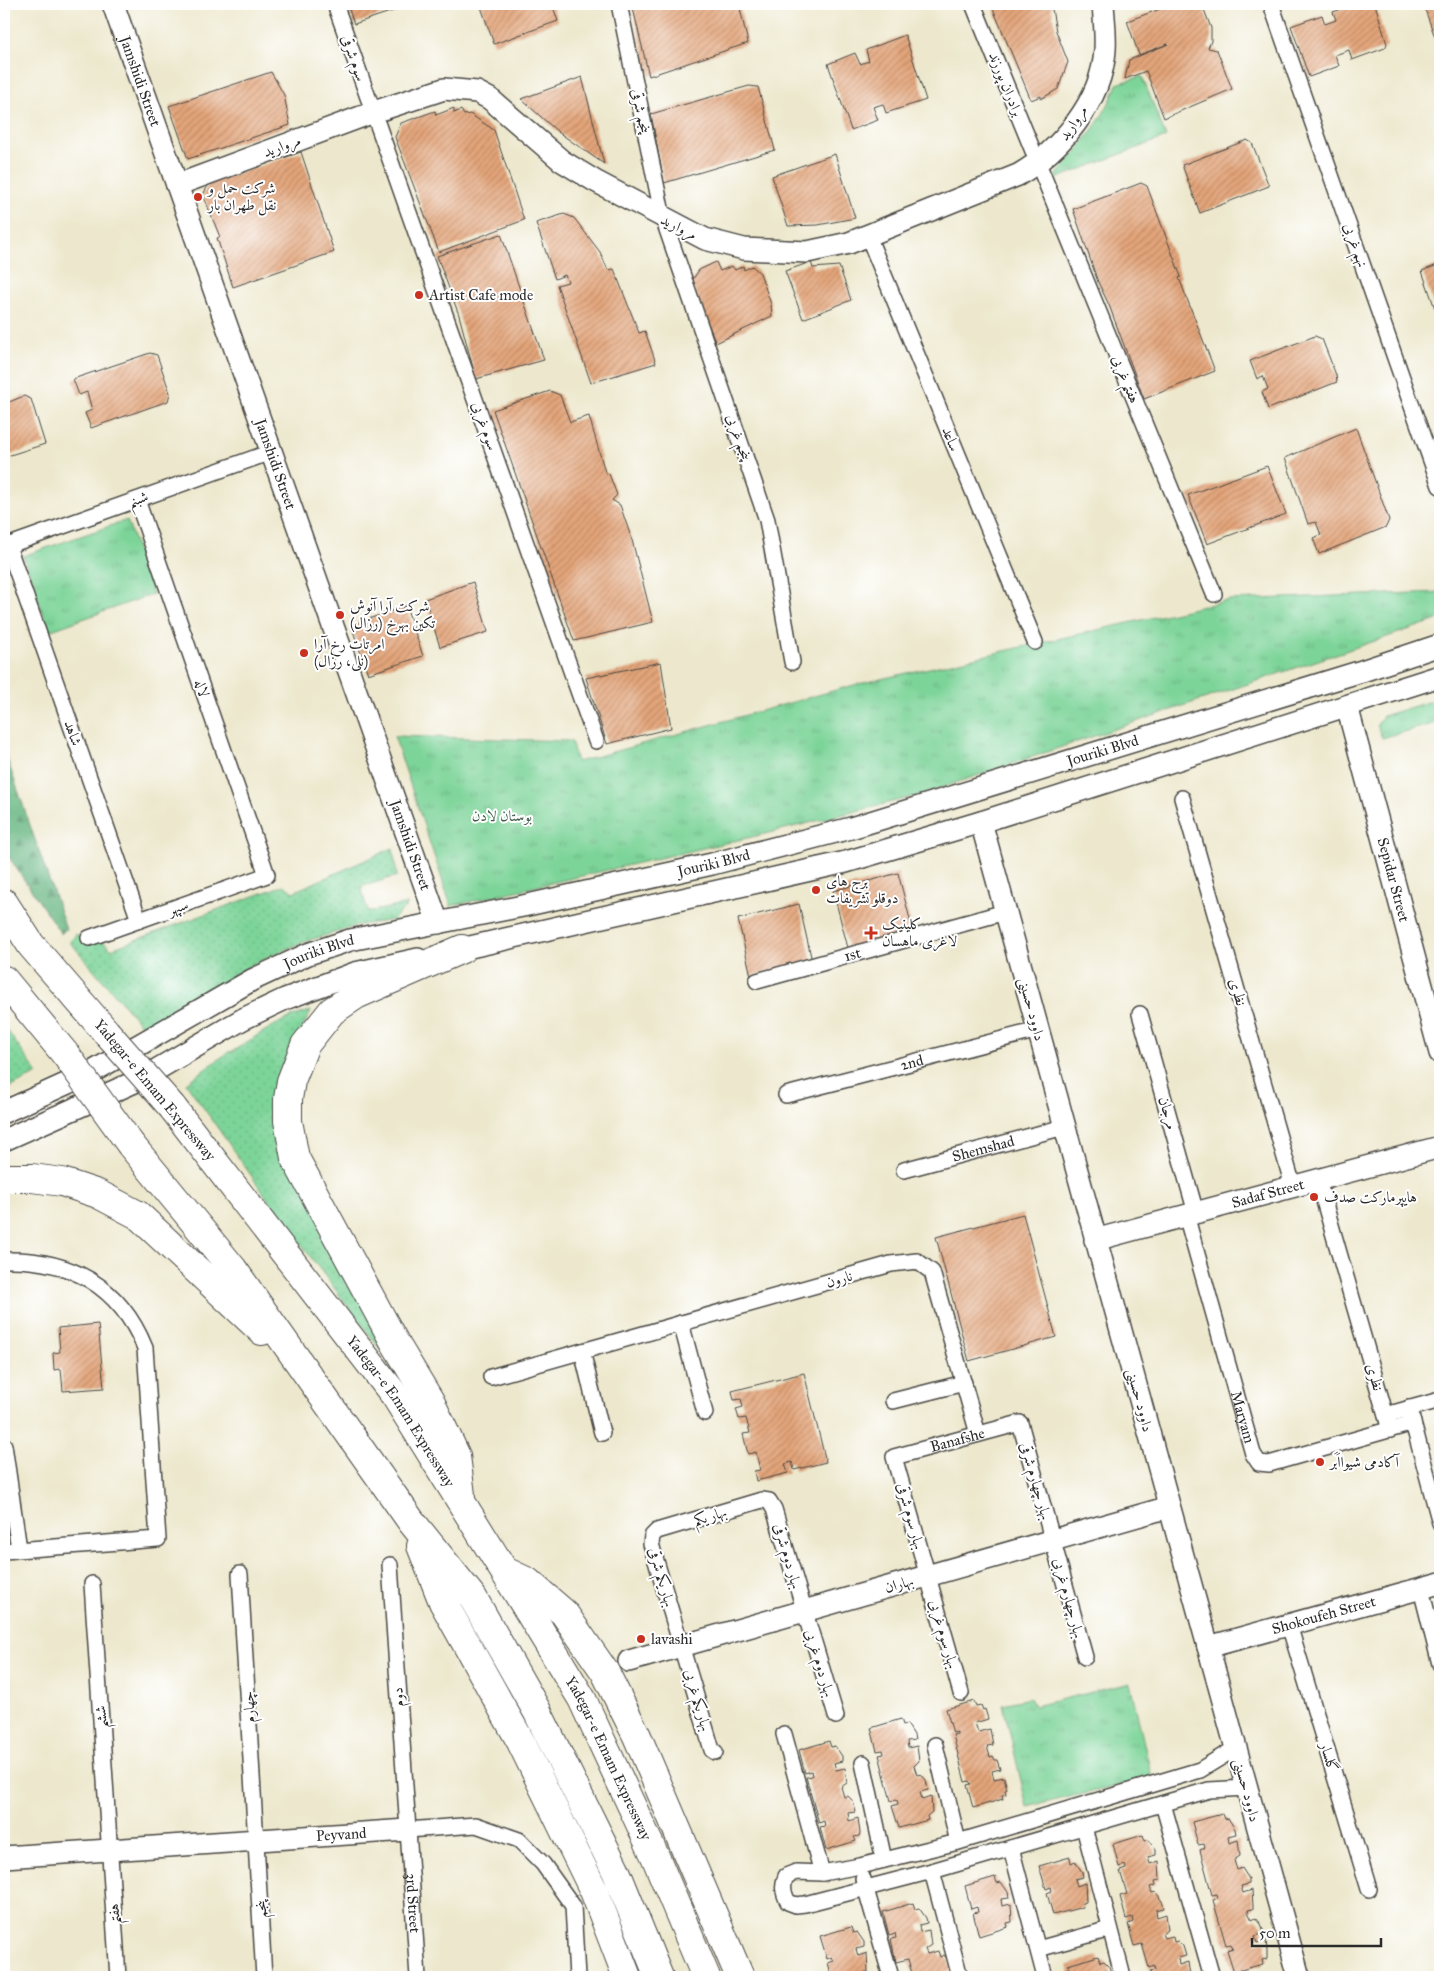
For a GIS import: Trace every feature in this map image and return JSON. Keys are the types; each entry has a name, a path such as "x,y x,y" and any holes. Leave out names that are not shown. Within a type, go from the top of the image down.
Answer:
{"highway":[{"name":"Yadegar-e Emam Expressway","path":"4,903 31,944 172,1107 396,1397 504,1570 582,1700 655,1856 706,1977"},
{"path":"462,949 356,995 332,1011 305,1045 291,1081 288,1099 288,1120 295,1158 394,1343 430,1401 456,1456 462,1503"},
{"path":"4,980 66,1055 131,1145 233,1269 300,1367 411,1521 473,1598 537,1711 616,1871 659,1977"},
{"path":"4,1178 32,1178 62,1182 98,1194 138,1215 300,1367"},
{"path":"411,1521 443,1602 521,1742 594,1891 627,1977"},
{"path":"504,1570 528,1582 564,1613 605,1672 637,1736 740,1977"}],"street":[{"name":"Jamshidi Street","path":"113,4 438,923"},
{"name":"سوم شرقی","path":"335,4 374,112"},
{"name":"پنجم شرقی","path":"619,4 663,218"},
{"name":"برادران پورزند","path":"973,4 1038,163"},
{"name":"مروارید","path":"177,184 374,112 444,89 477,92 504,110 562,161 663,218 705,239 744,249 766,252 814,251 868,236 993,185 1038,163 1058,146 1070,130 1093,90 1105,51 1103,4"},
{"name":"نهم غربی","path":"1271,4 1440,486"},
{"name":"سوم غربی","path":"374,112 596,741"},
{"name":"هفتم غربی","path":"1038,163 1214,594"},
{"name":"پنجم غربی","path":"663,218 767,520 792,662"},
{"name":"ساعد","path":"868,236 1035,642"},
{"name":"شبنم","path":"6,546 271,452"},
{"name":"لاله","path":"137,500 267,876"},
{"name":"شاهد","path":"6,546 139,920"},
{"name":"Jouriki Blvd","path":"4,1112 92,1072 158,1036 214,1000 308,954 350,940 712,864 851,828 1362,671 1440,645"},
{"name":"Jouriki Blvd","path":"4,1140 139,1080 244,1019 285,999 355,972 846,862 981,822 1440,676"},
{"name":"Sepidar Street","path":"1347,706 1440,1053"},
{"name":"نظری","path":"1182,798 1293,1186"},
{"name":"داوود حسینی","path":"981,822 1299,1977"},
{"path":"846,862 851,828"},
{"name":"سپهر","path":"88,938 267,876"},
{"name":"1st","path":"756,982 1005,912"},
{"name":"مرجان","path":"1140,1014 1191,1214"},
{"name":"2nd","path":"786,1095 1038,1030"},
{"name":"Shemshad","path":"904,1170 1064,1127"},
{"name":"Sadaf Street","path":"1095,1240 1440,1147"},
{"name":"نظری","path":"1318,1180 1390,1430"},
{"name":"Maryam","path":"1191,1214 1253,1454 1259,1463 1269,1464 1413,1423"},
{"path":"4,1260 26,1259 50,1263 72,1270 98,1285 120,1303 136,1326 145,1348 158,1539 11,1550 4,1445"},
{"name":"نارون","path":"491,1377 891,1264 916,1261 932,1272 978,1434"},
{"path":"680,1323 704,1413"},
{"path":"582,1351 602,1433"},
{"path":"893,1402 964,1383"},
{"path":"1386,1415 1440,1400"},
{"path":"1409,1408 1440,1523"},
{"name":"Banafshe","path":"894,1457 1020,1423"},
{"name":"بهار چهارم شرقی","path":"1020,1423 1053,1538"},
{"name":"بهار سوم شرقی","path":"894,1457 927,1576"},
{"name":"بهار یکم","path":"652,1536 657,1531 762,1500 769,1502"},
{"name":"بهار دوم شرقی","path":"769,1502 774,1510 804,1611"},
{"name":"بهاران","path":"628,1661 1053,1538 1169,1507"},
{"name":"بهار یکم شرقی","path":"652,1536 651,1544 682,1646"},
{"name":"بهار چهارم غربی","path":"1053,1538 1086,1657"},
{"name":"دوم","path":"390,1565 407,1830"},
{"name":"چهارم","path":"240,1574 257,1840"},
{"name":"بهار سوم غربی","path":"927,1576 961,1693"},
{"name":"ششم","path":"92,1584 109,1850"},
{"path":"1430,1586 1440,1664"},
{"name":"Shokoufeh Street","path":"1208,1647 1430,1586"},
{"name":"بهار دوم غربی","path":"804,1611 836,1716"},
{"name":"گلسار","path":"1289,1625 1369,1889"},
{"name":"بهار یکم غربی","path":"682,1646 712,1750 715,1752"},
{"path":"784,1734 822,1873"},
{"path":"935,1746 958,1842"},
{"path":"1236,1748 1200,1770 958,1842 860,1866 822,1873 796,1872 786,1876 782,1884 788,1902 796,1905 805,1904 1011,1848 1210,1790 1247,1788"},
{"path":"863,1763 884,1860"},
{"path":"1162,1804 1212,1977"},
{"name":"Peyvand","path":"4,1857 476,1825 519,1840 543,1864 573,1906 577,1977"},
{"path":"1084,1827 1123,1977"},
{"name":"3rd Street","path":"407,1830 418,1977"},
{"name":"پنجم","path":"257,1840 264,1977"},
{"path":"1011,1848 1045,1977"},
{"name":"هفتم","path":"109,1850 118,1977"},
{"path":"860,1866 891,1977"},
{"path":"932,1870 960,1977"},
{"path":"1038,1949 1110,1928"}],"green space":[{"path":"1142,76 1166,137 1053,180 1098,122 1117,84"},
{"path":"127,520 153,594 49,631 23,556"},
{"name":"بوستان لادن","path":"1440,592 1440,617 1437,620 920,795 769,833 451,906 394,736 571,741 577,762 854,685 1230,600"},
{"path":"1440,698 1440,722 1382,738 1377,725 1383,716"},
{"path":"4,750 66,929 61,934 4,850"},
{"path":"393,848 397,876 361,887 368,912 408,904 393,920 360,925 307,941 277,953 242,970 147,1032 70,942 76,934 89,943 101,939 111,949 284,885 293,892"},
{"path":"311,1011 292,1050 281,1096 419,1400 281,1218 186,1083 230,1051 230,1053 289,1018"},
{"path":"4,1026 38,1074 4,1090"},
{"path":"1130,1683 1152,1778 1027,1807 1003,1704 1030,1698 1034,1706"}],"building":[{"path":"347,4 414,4 354,24"},
{"path":"480,4 552,4 558,21 494,44"},
{"path":"632,4 739,4 748,43 649,76"},
{"path":"991,4 1051,4 1056,31 1068,62 1058,89 1041,99 1041,96 1031,100"},
{"path":"1174,4 1202,4 1211,28 1211,41 1208,48 1217,50 1232,89 1164,118 1146,71 1125,79 1129,60 1168,44 1139,55 1127,21"},
{"path":"1356,4 1375,4 1387,44 1385,48 1352,60 1349,50 1335,55 1339,66 1309,77 1291,26 1322,15 1325,24 1336,20 1333,12"},
{"path":"1423,4 1440,4 1440,51"},
{"path":"905,35 926,100 886,113 883,104 873,107 878,120 851,130 828,64 855,53 860,64 869,61 866,50"},
{"path":"271,72 284,95 290,125 188,159 169,106"},
{"path":"582,77 604,164 558,132 521,99"},
{"path":"749,86 758,87 775,150 664,183 651,114"},
{"path":"454,108 454,113 461,110 464,115 470,114 494,130 524,220 439,252 395,137 401,123 435,111 436,115"},
{"path":"1247,140 1252,143 1269,186 1200,213 1182,165"},
{"path":"301,152 334,252 233,287 217,238 220,237 203,195 206,189 210,183"},
{"path":"835,154 855,218 818,225 788,226 772,176"},
{"path":"1141,183 1147,186 1181,277 1179,278 1215,371 1144,399 1109,305 1098,282 1073,209"},
{"path":"564,214 574,218 600,252 608,270 614,269 639,333 645,331 656,363 591,383 557,285 568,282 565,275 555,279 536,223"},
{"path":"501,234 544,360 476,379 459,315 437,256"},
{"path":"716,262 720,271 732,266 735,270 743,266 744,270 752,266 760,273 771,304 772,316 716,343 691,282 699,270"},
{"path":"811,262 813,268 839,266 851,300 803,319 785,271"},
{"path":"1440,264 1440,323 1422,271"},
{"path":"1315,336 1322,339 1337,382 1268,409 1262,392 1268,389 1263,376 1257,379 1250,361"},
{"path":"150,353 157,355 170,393 168,401 91,428 85,413 92,410 87,392 79,395 73,379"},
{"path":"550,391 560,395 570,422 589,416 605,472 609,474 617,495 612,500 620,505 632,540 653,622 574,641 493,410"},
{"path":"24,396 31,399 45,444 4,457 4,404"},
{"path":"1356,428 1389,520 1386,527 1319,554 1313,538 1321,535 1316,522 1308,524 1285,458"},
{"path":"1267,466 1286,514 1207,544 1188,495"},
{"path":"473,582 488,632 440,647 425,599"},
{"path":"406,606 423,656 368,674 351,625"},
{"path":"661,662 671,728 607,744 586,678"},
{"path":"898,873 913,931 848,948 833,891"},
{"path":"799,904 812,961 751,976 738,919"},
{"path":"1023,1214 1056,1337 969,1361 936,1237"},
{"path":"98,1324 104,1388 63,1391 61,1369 54,1370 53,1353 60,1352 58,1328"},
{"path":"804,1373 826,1462 794,1470 792,1462 785,1464 788,1473 756,1481 754,1471 760,1470 756,1452 748,1454 743,1434 750,1433 746,1418 739,1419 736,1409 743,1407 741,1399 734,1400 732,1391"},
{"path":"974,1701 976,1706 981,1705 983,1710 985,1709 988,1719 975,1723 978,1732 990,1729 993,1745 987,1746 990,1757 993,1756 997,1760 1000,1769 992,1771 994,1779 1004,1777 1007,1789 1005,1790 1006,1794 1002,1795 1003,1799 973,1808 967,1785 971,1784 969,1781 965,1782 953,1735 957,1734 957,1732 953,1733 946,1709"},
{"path":"901,1719 903,1725 907,1724 914,1735 915,1740 907,1741 908,1748 917,1746 919,1761 914,1766 917,1775 921,1774 926,1780 928,1790 920,1792 922,1799 931,1796 932,1812 927,1816 928,1820 899,1828 892,1806 898,1804 897,1800 891,1801 879,1755 884,1754 883,1750 877,1751 871,1728"},
{"path":"829,1741 831,1747 835,1746 842,1756 842,1761 834,1763 836,1770 845,1768 847,1783 841,1787 844,1797 848,1796 853,1801 856,1812 848,1813 849,1821 858,1818 860,1833 859,1836 854,1837 856,1841 826,1850 820,1827 825,1826 824,1821 819,1823 806,1777 812,1776 811,1771 805,1773 799,1750"},
{"path":"1222,1814 1224,1819 1228,1818 1235,1829 1236,1834 1228,1836 1229,1843 1238,1840 1240,1856 1234,1860 1237,1870 1242,1868 1249,1879 1249,1884 1241,1886 1243,1893 1252,1890 1253,1909 1248,1910 1252,1920 1256,1918 1261,1924 1263,1934 1255,1936 1257,1943 1266,1940 1267,1951 1267,1959 1262,1960 1263,1964 1234,1972 1227,1950 1233,1948 1231,1944 1226,1945 1213,1900 1218,1898 1217,1894 1212,1895 1200,1850 1205,1848 1204,1844 1198,1845 1192,1822"},
{"path":"1143,1835 1145,1841 1149,1840 1156,1850 1156,1855 1148,1857 1150,1864 1159,1861 1160,1880 1155,1881 1156,1885 1150,1887 1152,1893 1156,1892 1163,1903 1164,1908 1156,1910 1157,1917 1166,1914 1168,1930 1162,1934 1164,1938 1173,1936 1174,1942 1178,1941 1183,1946 1186,1956 1178,1958 1179,1965 1188,1962 1190,1977 1151,1977 1150,1972 1155,1970 1154,1966 1149,1968 1142,1944 1134,1946 1128,1924 1133,1922 1132,1917 1126,1919 1120,1896 1127,1894 1120,1871 1126,1869 1125,1865 1119,1867 1113,1844"},
{"path":"1070,1857 1071,1863 1075,1861 1082,1872 1083,1877 1075,1879 1077,1886 1085,1883 1086,1902 1082,1903 1083,1907 1053,1915 1047,1893 1052,1891 1051,1887 1046,1889 1039,1866"},
{"path":"995,1877 997,1883 1001,1882 1008,1892 1009,1898 1001,1899 1002,1906 1011,1904 1012,1922 1007,1923 1008,1927 979,1936 973,1913 978,1912 977,1907 971,1909 965,1886"},
{"path":"913,1903 915,1909 919,1908 926,1918 927,1923 919,1925 920,1932 929,1930 931,1945 925,1949 927,1954 938,1951 940,1957 944,1955 949,1961 951,1971 943,1973 944,1977 913,1977 908,1959 896,1962 891,1939 896,1938 895,1933 889,1935 883,1912"},
{"path":"851,1927 853,1933 857,1932 864,1942 864,1947 856,1949 858,1956 867,1953 868,1972 863,1973 864,1977 832,1977 828,1963 834,1961 832,1957 827,1959 820,1936"},
{"path":"1098,1956 1100,1962 1104,1961 1109,1966 1112,1977 1071,1977 1068,1965"}],"place":[{"name":"شرکت حمل و نقل طهران بار","path":"198,197"},
{"name":"Artist Cafe mode","path":"419,295"},
{"name":"شرکت آرا آنوش تکین بهرخ (رزال)","path":"340,615"},
{"name":"امرتات رخ آرا (نلی، رزال)","path":"304,653"},
{"name":"برج های دوقلو تشریفات","path":"816,890"},
{"name":"کلینیک لاغری ماهسان","path":"871,933"},
{"name":"هایپرمارکت صدف","path":"1314,1197"},
{"name":"آکادمی شیوااَبَر","path":"1320,1462"},
{"name":"lavashi","path":"641,1639"}]}
